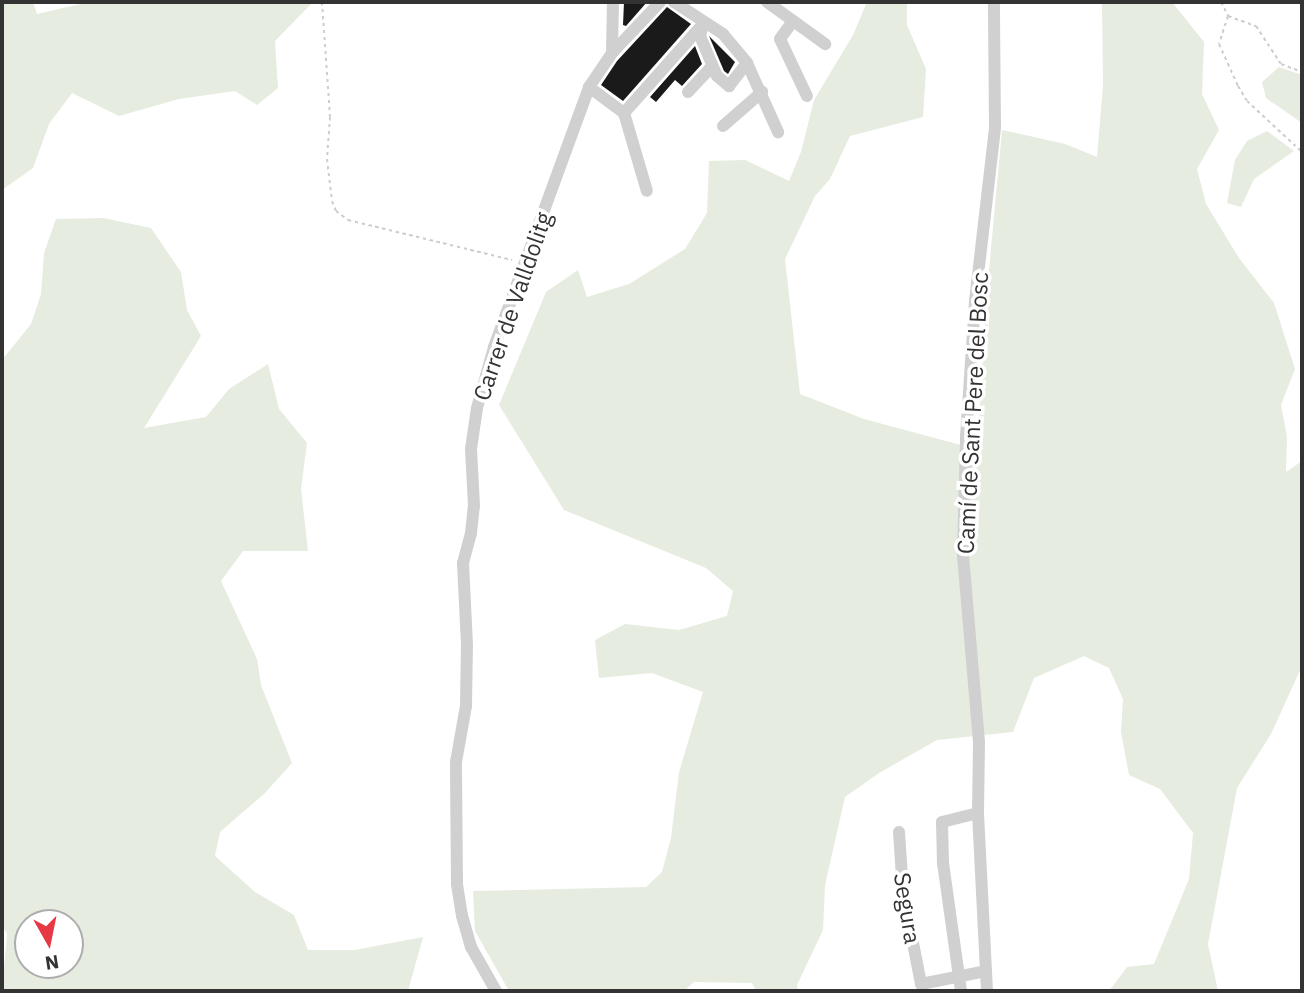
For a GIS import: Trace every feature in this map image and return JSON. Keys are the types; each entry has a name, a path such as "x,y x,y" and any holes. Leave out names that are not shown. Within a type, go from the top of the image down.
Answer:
{"street":[{"path":"612,53 613,2"},
{"name":"Carrer de Valldolitg","path":"495,991 471,947 457,884 456,762 467,684 463,563 471,533 474,506 471,449 477,408 494,346 527,264 589,88 612,53 660,2"},
{"path":"674,2 703,24 723,34 747,63 778,132"},
{"path":"766,2 825,44"},
{"name":"Camí de Sant Pere del Bosc","path":"987,991 978,813 979,742 966,617 963,524 975,301 995,127 994,2"},
{"path":"793,21 780,40 807,96"},
{"path":"703,24 700,36 710,67 729,86 747,63"},
{"path":"624,113 703,24"},
{"path":"688,92 710,67"},
{"path":"589,88 624,113 647,191"},
{"path":"723,126 762,92"},
{"path":"961,991 943,863 942,822 978,813"},
{"name":"Segura","path":"900,832 903,891 929,986"},
{"path":"929,986 986,971"}],"path":[{"path":"322,2 330,117 327,159 332,201 336,211 348,220 527,264"},
{"path":"1221,2 1228,16 1256,26 1281,64 1302,72"},
{"path":"1228,16 1219,44 1238,86 1247,101 1302,152"}],"shaded area":[{"path":"2,2 33,2 37,14 89,2 313,2 275,41 278,88 257,105 235,91 179,99 119,116 72,93 49,124 33,168 2,190"},
{"path":"867,2 907,2 907,25 926,69 923,117 850,136 830,179 815,196 785,259 800,394 864,419 972,448 979,420 987,292 1002,130 1065,144 1097,157 1103,85 1102,2 1172,2 1204,42 1202,94 1219,130 1197,169 1206,204 1239,258 1274,303 1295,369 1281,405 1287,437 1286,472 1302,461 1302,666 1271,734 1237,788 1208,944 1218,991 1109,991 1127,967 1154,964 1189,879 1193,833 1160,789 1129,775 1121,732 1123,699 1109,668 1084,656 1034,678 1013,732 937,740 879,773 845,797 825,885 823,930 797,985 798,991 756,991 752,983 694,982 684,991 509,991 475,931 473,891 646,887 662,872 671,838 679,772 703,692 652,673 599,678 595,640 625,624 679,630 727,616 733,591 706,568 564,510 499,405 546,292 578,270 587,297 629,284 685,249 707,213 709,161 745,160 789,181 801,152 814,100 853,35"},
{"path":"1279,67 1302,75 1302,123 1266,98 1262,82"},
{"path":"1267,131 1294,151 1254,179 1241,207 1227,203 1235,160 1247,141"},
{"path":"103,218 151,228 181,272 187,310 201,336 144,428 206,417 229,389 268,364 279,409 307,443 301,489 308,551 243,551 221,581 257,659 261,685 292,763 265,793 220,832 215,856 255,892 294,915 308,950 355,950 423,937 408,991 2,991 7,934 2,925 2,360 31,324 41,294 44,253 56,219"}],"building":[{"path":"624,2 647,2 626,26 623,25"},
{"path":"667,7 691,24 623,101 601,85 617,61"},
{"path":"709,36 735,62 728,74 724,71"},
{"path":"695,46 702,64 682,86 675,80 656,102 650,97"}]}
